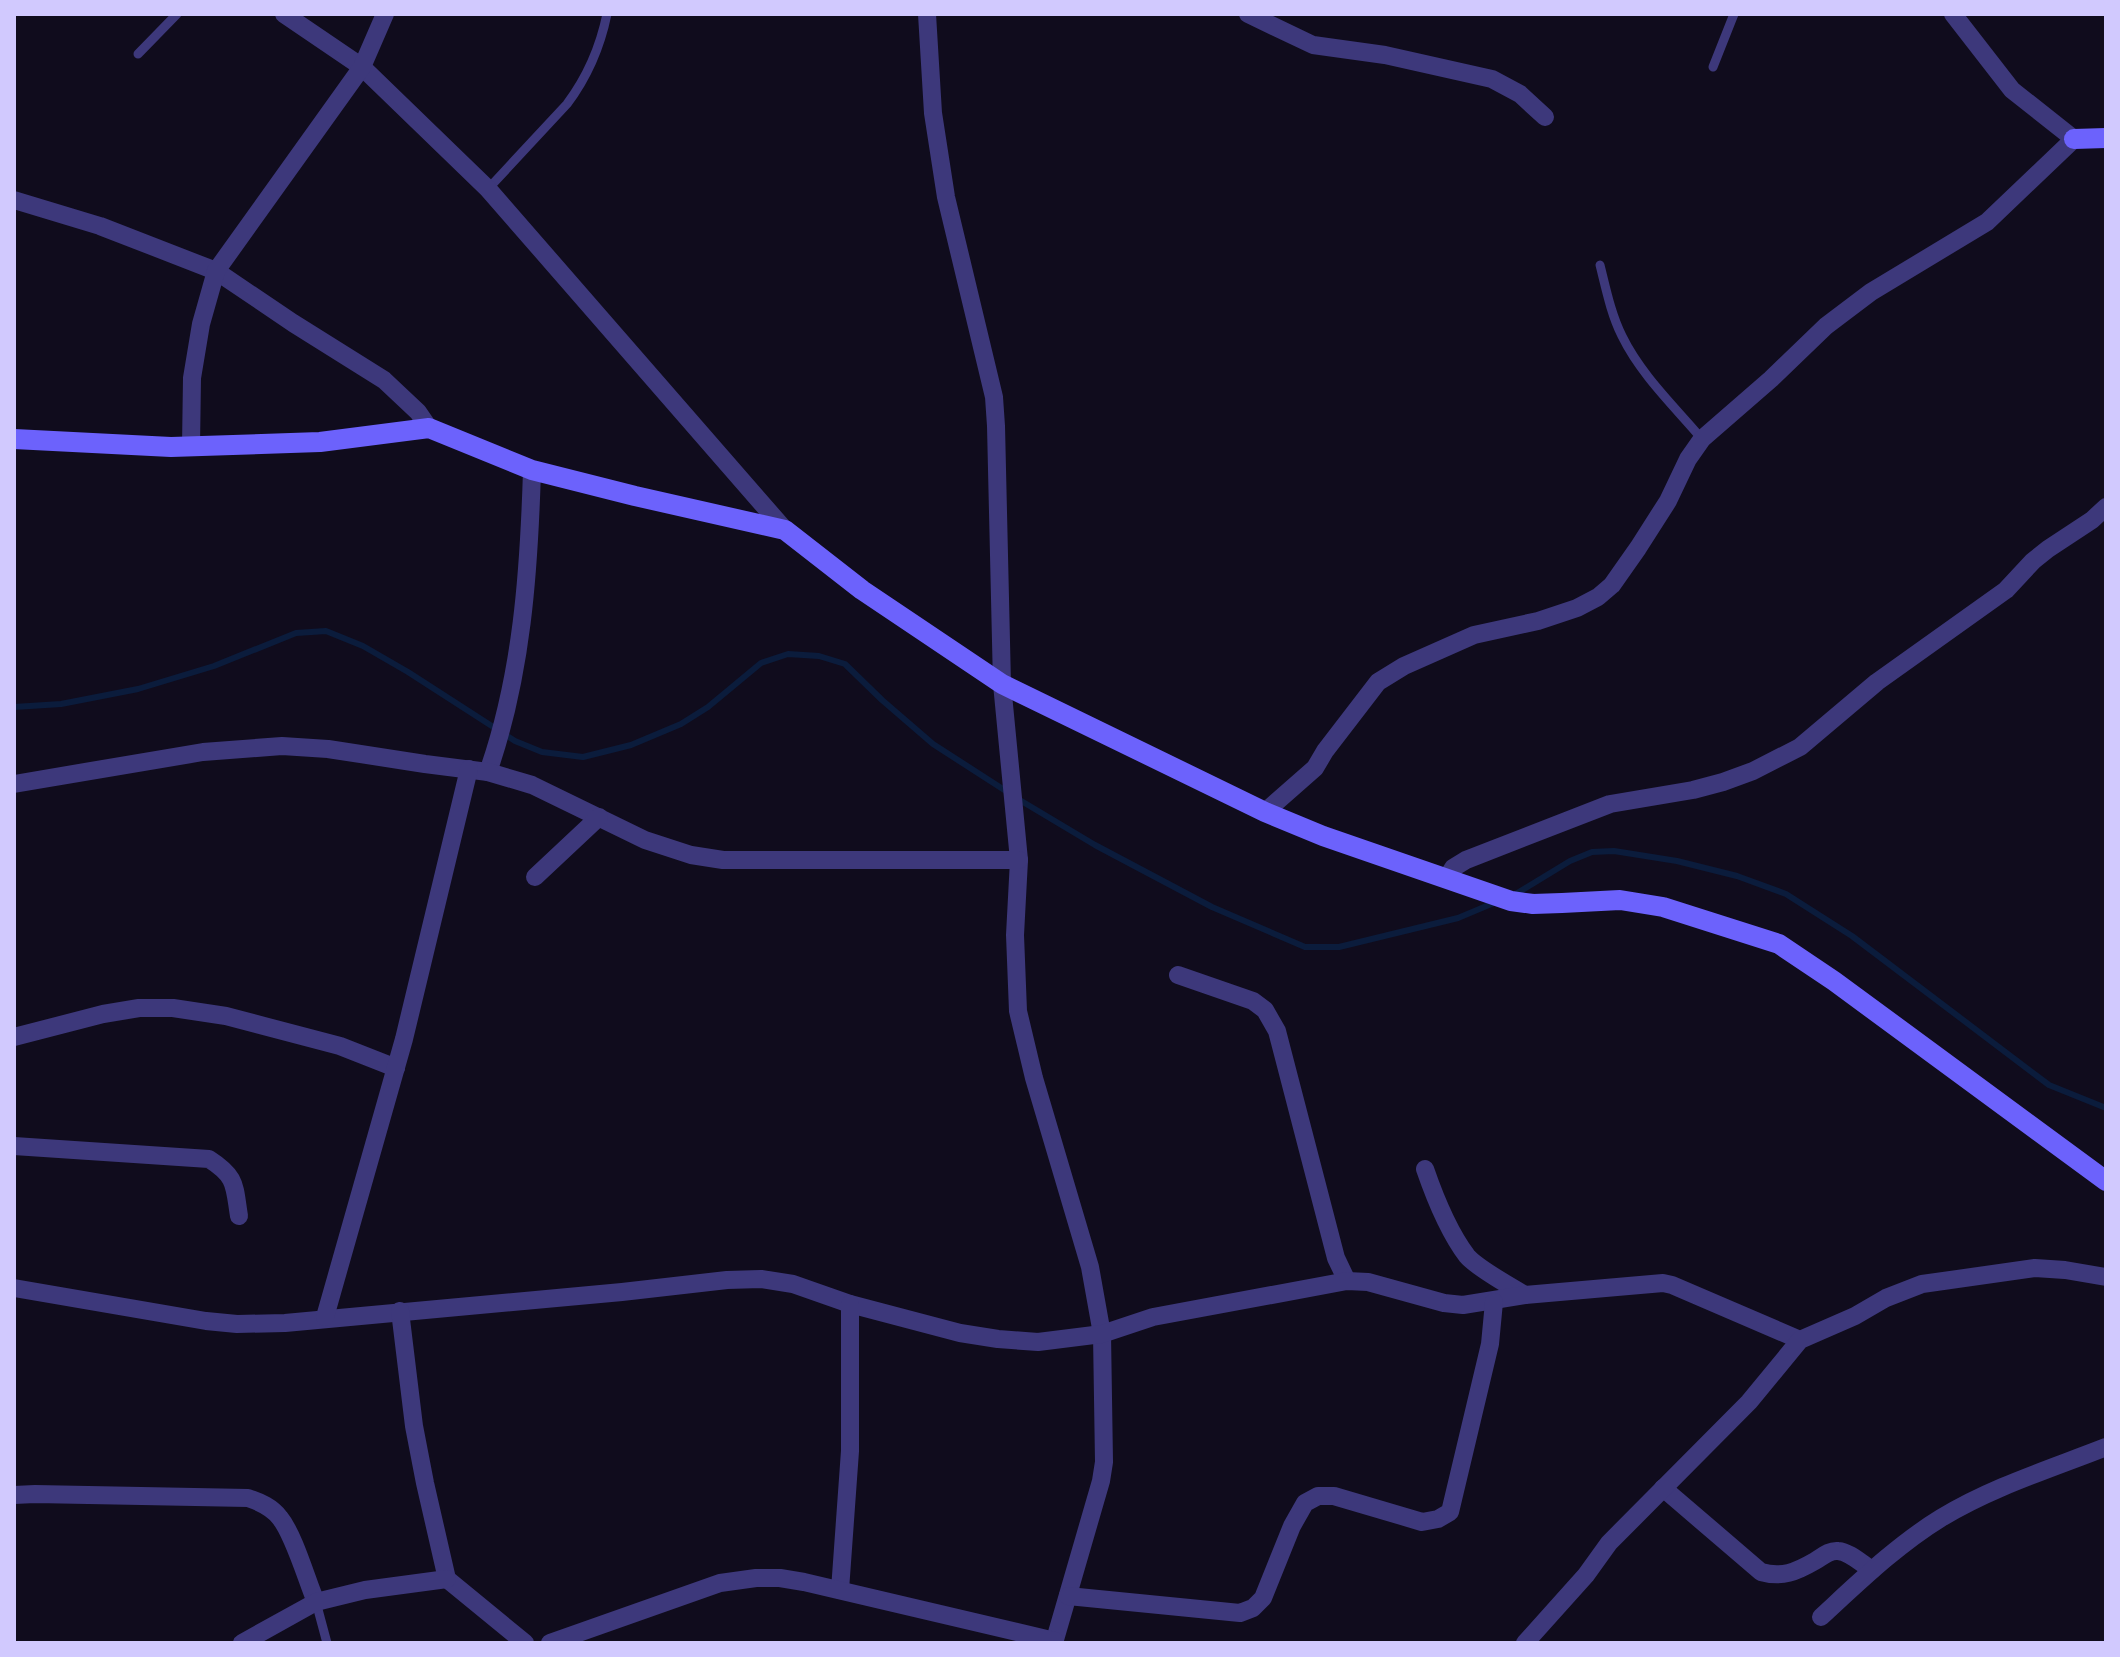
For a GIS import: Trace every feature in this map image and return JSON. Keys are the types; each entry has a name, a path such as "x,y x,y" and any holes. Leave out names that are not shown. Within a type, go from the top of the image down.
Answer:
{"street":[{"path":"284,14 362,67 488,189 785,530 862,590 1002,684 1265,812 1454,882 1511,901 1533,904 1620,900 1663,907 1779,944 2106,1181"},
{"path":"191,446 192,378 201,324 216,271 362,67 385,14"},
{"path":"550,1643 720,1583 756,1578 780,1578 840,1590 1055,1642 1101,1481 1104,1462 1102,1334 1090,1267 1034,1078 1018,1011 1015,935 1019,860 1002,684 994,397 946,197 933,113 927,14"},
{"path":"1248,14 1313,45 1385,55 1492,79 1520,94 1545,117"},
{"path":"1953,14 2012,90 2049,121 2074,139 2106,138"},
{"path":"1265,812 1315,768 1378,682 1404,666 1474,635 1538,621 1577,608 1598,597 1612,585 1638,548 1702,439 1826,326 1871,292 1987,222 2074,139"},
{"path":"14,200 100,226 216,271 384,380 418,412 429,428"},
{"path":"14,439 171,447 320,442 429,428 532,470 785,530"},
{"path":"325,1317 479,770 498,743 507,712 525,598 532,470"},
{"path":"1454,882 1453,868 1466,860 1589,811 1636,798 1693,790 1723,782 1753,771 1800,747 1877,682 2006,590 2048,549 2106,507"},
{"path":"14,784 203,752 282,746 328,749 479,770 532,785 656,844 691,855 723,860 1019,860"},
{"path":"535,877 599,817"},
{"path":"1178,975 1253,1001 1265,1010 1277,1031 1336,1258 1347,1281"},
{"path":"14,1037 103,1014 139,1008 173,1008 226,1016 340,1046 396,1068"},
{"path":"14,1146 209,1159 225,1169 234,1181 239,1216"},
{"path":"1425,1169 1451,1229 1468,1258 1525,1295"},
{"path":"1525,1643 1586,1575 1609,1543 1749,1402 1800,1340 1922,1284 2035,1268 2106,1277"},
{"path":"14,1288 237,1324 761,1279 793,1284 850,1304 960,1333 1038,1342 1102,1334 1153,1317 1347,1281 1368,1282 1444,1303 1463,1305 1525,1295 1663,1283 1800,1340"},
{"path":"1068,1596 1240,1613 1253,1608 1263,1598 1292,1526 1305,1503 1318,1496 1334,1496 1422,1522 1438,1519 1450,1512 1490,1344 1494,1302"},
{"path":"840,1590 850,1451 850,1304"},
{"path":"400,1311 414,1426 447,1579 525,1643"},
{"path":"1821,1617 1872,1570 1940,1519 1986,1493 2106,1447"},
{"path":"1663,1488 1761,1572 1776,1576 1792,1572 1825,1554 1838,1551 1872,1570"},
{"path":"14,1495 248,1498 258,1501 275,1512 286,1527 316,1602"},
{"path":"242,1643 316,1602 365,1590 447,1579"}],"lane":[{"path":"138,54 177,14"},
{"path":"488,189 578,90 596,56 607,14"},
{"path":"1713,67 1734,14"},
{"path":"1600,265 1614,315 1630,351 1702,439"},
{"path":"316,1602 327,1643"}],"waterway":[{"path":"14,707 61,704 138,689 214,666 296,633 326,631 363,646 408,672 515,741 542,752 583,757 631,745 681,724 708,707 761,663 788,654 819,656 845,664 933,744 1009,793"},
{"path":"1018,799 1095,845 1212,907 1305,947 1339,947 1458,918 1496,902"},
{"path":"1514,895 1570,861 1592,852 1614,851 1677,861 1737,876 1786,894 1852,936 2049,1085 2106,1108"}]}
